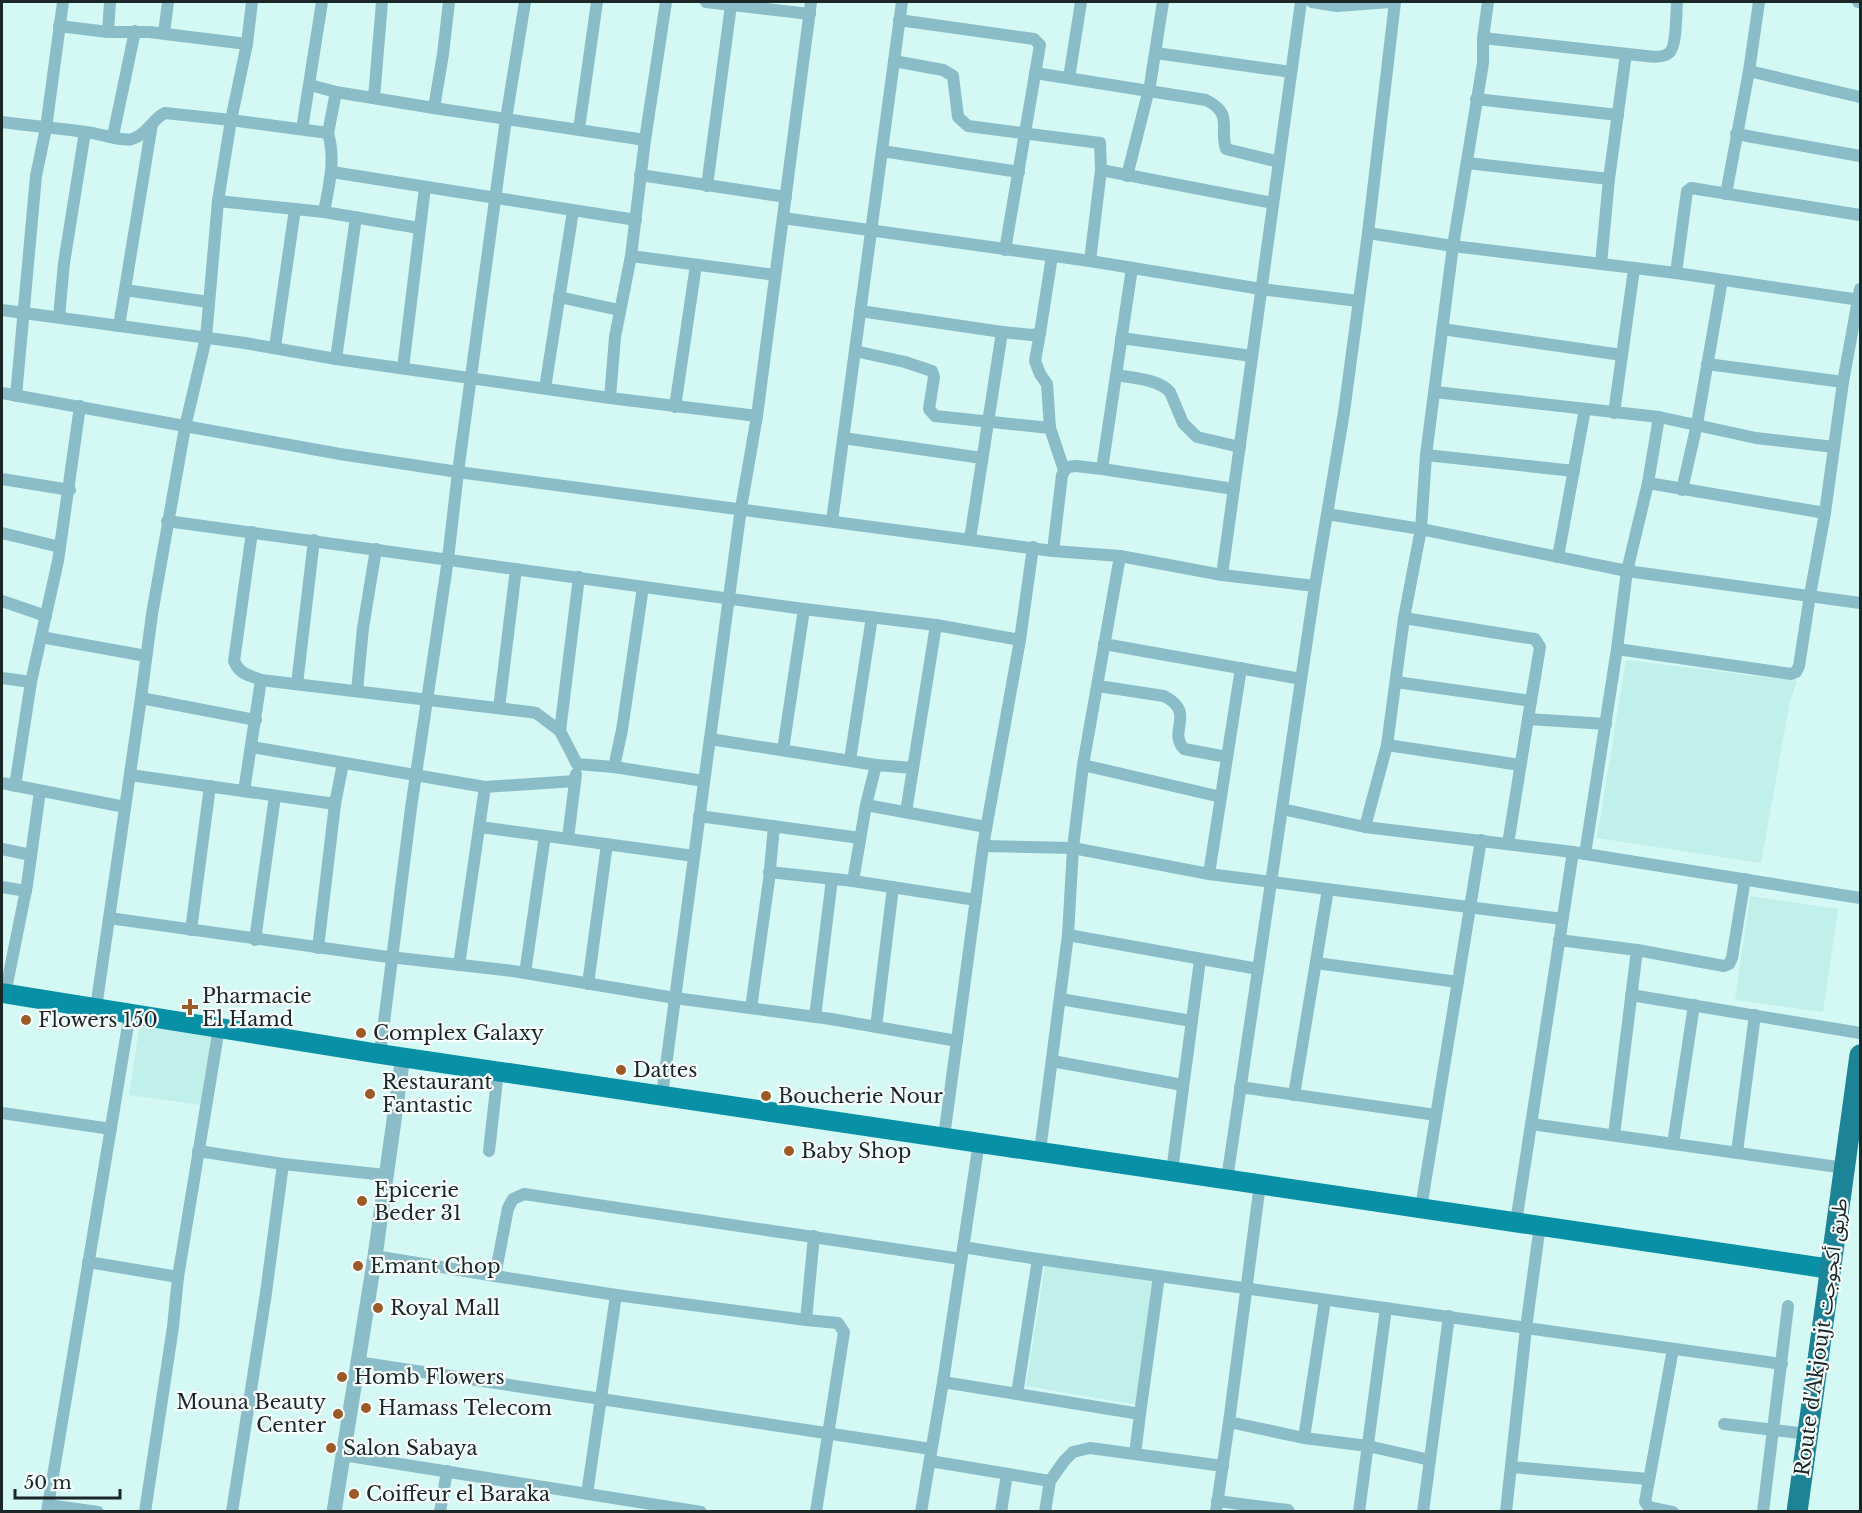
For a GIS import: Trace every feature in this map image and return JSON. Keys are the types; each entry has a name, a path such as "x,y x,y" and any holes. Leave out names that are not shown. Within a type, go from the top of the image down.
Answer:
{"highway":[{"name":"Route d'Akjoujt طريق أكجوجت","path":"1797,1512 1860,1055"}],"main road":[{"path":"3,994 380,1054 1831,1269"}],"street":[{"path":"15,396 36,176 46,128 63,2"},
{"path":"108,32 110,2"},
{"path":"164,33 168,2"},
{"path":"96,1008 167,521 185,427 206,338 218,201 231,120 247,44 252,2"},
{"path":"302,129 322,2"},
{"path":"374,98 382,2"},
{"path":"434,108 449,2"},
{"path":"380,1054 495,198 525,2"},
{"path":"579,129 597,2"},
{"path":"610,398 619,310 631,256 640,175 666,2"},
{"path":"662,1095 741,508 757,416 811,8 706,2"},
{"path":"832,520 902,2"},
{"path":"1068,78 1081,2"},
{"path":"1127,176 1149,92 1163,2"},
{"path":"1222,575 1301,2"},
{"path":"1312,2 1337,4 1390,2"},
{"path":"1227,1179 1315,586 1344,412 1395,2"},
{"path":"1365,827 1387,745 1404,618 1421,529 1426,455 1442,329 1483,63 1483,38 1488,2"},
{"path":"1483,38 1654,57 1668,54 1673,48 1677,2"},
{"path":"1726,194 1749,71 1759,2"},
{"path":"707,186 730,5"},
{"path":"899,20 1034,39 1040,45 1005,250"},
{"path":"59,26 108,32 164,33 247,44"},
{"path":"113,136 135,32"},
{"path":"1155,53 1291,72"},
{"path":"1601,264 1608,179 1626,54"},
{"path":"894,61 943,70 952,76 958,117 965,124 1098,141 1101,145 1101,170 1090,261"},
{"path":"1749,71 1860,97"},
{"path":"1035,73 1149,92 1201,98 1212,103 1223,114 1226,149 1279,162"},
{"path":"310,85 336,92 645,140"},
{"path":"324,212 332,172 332,148 328,133 336,92"},
{"path":"1476,99 1618,115"},
{"path":"2,122 113,136 127,140 134,138 152,124 158,116 165,113 328,133"},
{"path":"119,326 152,124"},
{"path":"59,317 64,262 85,132"},
{"path":"1736,134 1860,156"},
{"path":"882,151 1019,172"},
{"path":"1467,163 1608,179"},
{"path":"1101,170 1273,202"},
{"path":"332,172 636,220"},
{"path":"640,175 786,197"},
{"path":"403,368 425,187"},
{"path":"1676,273 1687,191 1694,188 1860,215"},
{"path":"218,201 324,212 419,228"},
{"path":"275,347 295,209"},
{"path":"545,388 573,211"},
{"path":"336,358 356,217"},
{"path":"783,218 1052,255 1261,289 1358,301"},
{"path":"1368,233 1453,246 1860,296 1843,382 1826,513 1799,666 1796,672 1791,674 1617,649"},
{"path":"1052,255 1035,361 1047,384 1050,429 1064,470 1053,551"},
{"path":"631,256 775,275"},
{"path":"675,407 696,265"},
{"path":"1102,469 1132,268"},
{"path":"1614,413 1634,269"},
{"path":"1682,490 1697,424 1722,280"},
{"path":"125,290 209,302"},
{"path":"560,297 619,310"},
{"path":"2,310 275,347 610,398 757,416"},
{"path":"860,311 1002,332 1032,335 1040,333"},
{"path":"1442,329 1622,355"},
{"path":"970,539 1002,332"},
{"path":"1121,338 1252,356"},
{"path":"855,351 930,369 934,373 929,409 931,414 942,418 1050,429"},
{"path":"1707,364 1843,382"},
{"path":"1116,375 1160,384 1167,388 1183,423 1197,437 1239,447"},
{"path":"1435,392 1659,417 1756,438 1834,447"},
{"path":"2,393 339,454 458,472 1053,551 1120,556 1222,575 1315,586"},
{"path":"15,786 31,682 60,547 80,406"},
{"path":"1558,557 1585,409"},
{"path":"1516,1222 1562,919 1579,853 1606,724 1627,571 1648,483 1659,417"},
{"path":"843,438 982,458"},
{"path":"1426,455 1574,471"},
{"path":"1064,470 1071,466 1102,469 1234,489"},
{"path":"2,479 69,490"},
{"path":"1648,483 1826,513"},
{"path":"1327,514 1421,529 1627,571 1860,603"},
{"path":"167,521 729,599 936,625 1020,640"},
{"path":"252,532 234,661 242,673 261,680 536,713 560,731 577,764 568,838"},
{"path":"2,533 60,547"},
{"path":"297,684 314,540"},
{"path":"944,1137 983,846 1020,640 1034,547"},
{"path":"357,691 363,628 376,549"},
{"path":"1040,1151 1068,935 1073,848 1083,765 1120,556"},
{"path":"499,708 516,568"},
{"path":"560,731 579,577"},
{"path":"614,767 622,730 643,586"},
{"path":"2,601 46,616"},
{"path":"783,750 804,609"},
{"path":"850,760 872,617"},
{"path":"1404,618 1535,639 1540,647 1508,844"},
{"path":"906,812 936,625"},
{"path":"41,638 146,656"},
{"path":"1104,644 1301,679"},
{"path":"1209,874 1241,668"},
{"path":"2,678 31,682"},
{"path":"244,791 261,680"},
{"path":"1396,682 1531,701"},
{"path":"1098,686 1164,696 1178,706 1180,711 1179,741 1184,749 1227,757"},
{"path":"141,698 256,720"},
{"path":"1528,719 1606,724"},
{"path":"710,739 876,765 913,768"},
{"path":"1387,745 1520,765"},
{"path":"252,747 485,787 575,781"},
{"path":"318,948 335,804 343,763"},
{"path":"577,764 614,767 704,781"},
{"path":"853,881 866,805 876,765"},
{"path":"1083,765 1221,797"},
{"path":"130,775 335,804"},
{"path":"2,783 125,807"},
{"path":"191,930 210,786"},
{"path":"459,965 485,787"},
{"path":"3,994 26,891 40,791"},
{"path":"255,940 275,796"},
{"path":"866,805 986,827"},
{"path":"1282,809 1365,827 1579,853 1860,898"},
{"path":"699,816 860,838"},
{"path":"751,1008 774,826"},
{"path":"480,827 694,856"},
{"path":"525,973 545,836"},
{"path":"1421,1208 1481,840"},
{"path":"588,984 607,844"},
{"path":"983,846 1073,848 1209,874 1562,919"},
{"path":"2,849 31,855"},
{"path":"770,872 893,886 976,900"},
{"path":"815,1017 832,879"},
{"path":"1559,940 1637,950 1724,966 1729,964 1732,958 1745,879"},
{"path":"876,1027 893,886"},
{"path":"2,887 26,891"},
{"path":"1294,1095 1328,889"},
{"path":"109,918 255,940 525,973 957,1041"},
{"path":"1068,935 1258,969"},
{"path":"1614,1136 1637,950"},
{"path":"1172,1171 1200,960"},
{"path":"1316,963 1458,982"},
{"path":"1632,995 1860,1033"},
{"path":"1060,999 1192,1021"},
{"path":"1673,1144 1694,1005"},
{"path":"98,1512 47,1508 130,1013"},
{"path":"1737,1152 1755,1015"},
{"path":"145,1512 173,1327 178,1276 219,1028"},
{"path":"334,1512 375,1256 403,1056"},
{"path":"1052,1061 1183,1085"},
{"path":"489,1151 498,1071"},
{"path":"1240,1088 1436,1115"},
{"path":"2,1114 111,1129"},
{"path":"1531,1124 1845,1168"},
{"path":"921,1512 979,1142"},
{"path":"198,1151 283,1164 385,1175"},
{"path":"232,1512 265,1305 283,1164"},
{"path":"1260,1184 1245,1288 1230,1422 1216,1506 1288,1510 1289,1512"},
{"path":"495,1276 508,1208 513,1199 524,1194 769,1231 962,1253 1038,1259 1782,1364"},
{"path":"1506,1512 1526,1328 1540,1226"},
{"path":"806,1320 814,1236"},
{"path":"375,1256 616,1295 838,1323 844,1332 816,1512"},
{"path":"1017,1394 1038,1259"},
{"path":"88,1262 178,1276"},
{"path":"1135,1454 1159,1276"},
{"path":"587,1494 616,1295"},
{"path":"1304,1438 1325,1300"},
{"path":"1763,1512 1788,1306"},
{"path":"1359,1512 1386,1308"},
{"path":"1423,1512 1449,1316"},
{"path":"1673,1349 1648,1479 1646,1504 1673,1512"},
{"path":"357,1362 829,1433 1007,1474 1050,1481"},
{"path":"943,1382 1140,1414"},
{"path":"1230,1422 1304,1438 1368,1446 1430,1460"},
{"path":"1724,1424 1808,1434"},
{"path":"1045,1512 1050,1481 1072,1452 1090,1448 1223,1466"},
{"path":"343,1455 700,1512"},
{"path":"1511,1467 1648,1479"},
{"path":"440,1512 447,1471"},
{"path":"1000,1512 1007,1474"}],"shaded area":[{"path":"1626,660 1797,681 1790,701 1761,863 1597,838"},
{"path":"1750,896 1838,909 1823,1012 1735,1000"},
{"path":"140,1023 213,1033 203,1105 129,1095"},
{"path":"1045,1266 1156,1280 1139,1405 1026,1386"}],"place":[{"name":"Pharmacie El Hamd","path":"190,1007"},
{"name":"Flowers 150","path":"26,1020"},
{"name":"Complex Galaxy","path":"361,1033"},
{"name":"Dattes","path":"621,1070"},
{"name":"Restaurant Fantastic","path":"370,1094"},
{"name":"Boucherie Nour","path":"766,1096"},
{"name":"Baby Shop","path":"789,1151"},
{"name":"Epicerie Beder 31","path":"362,1201"},
{"name":"Emant Chop","path":"358,1266"},
{"name":"Royal Mall","path":"378,1308"},
{"name":"Homb Flowers","path":"342,1377"},
{"name":"Hamass Telecom","path":"366,1408"},
{"name":"Mouna Beauty Center","path":"338,1414"},
{"name":"Salon Sabaya","path":"331,1448"},
{"name":"Coiffeur el Baraka","path":"354,1494"}]}
